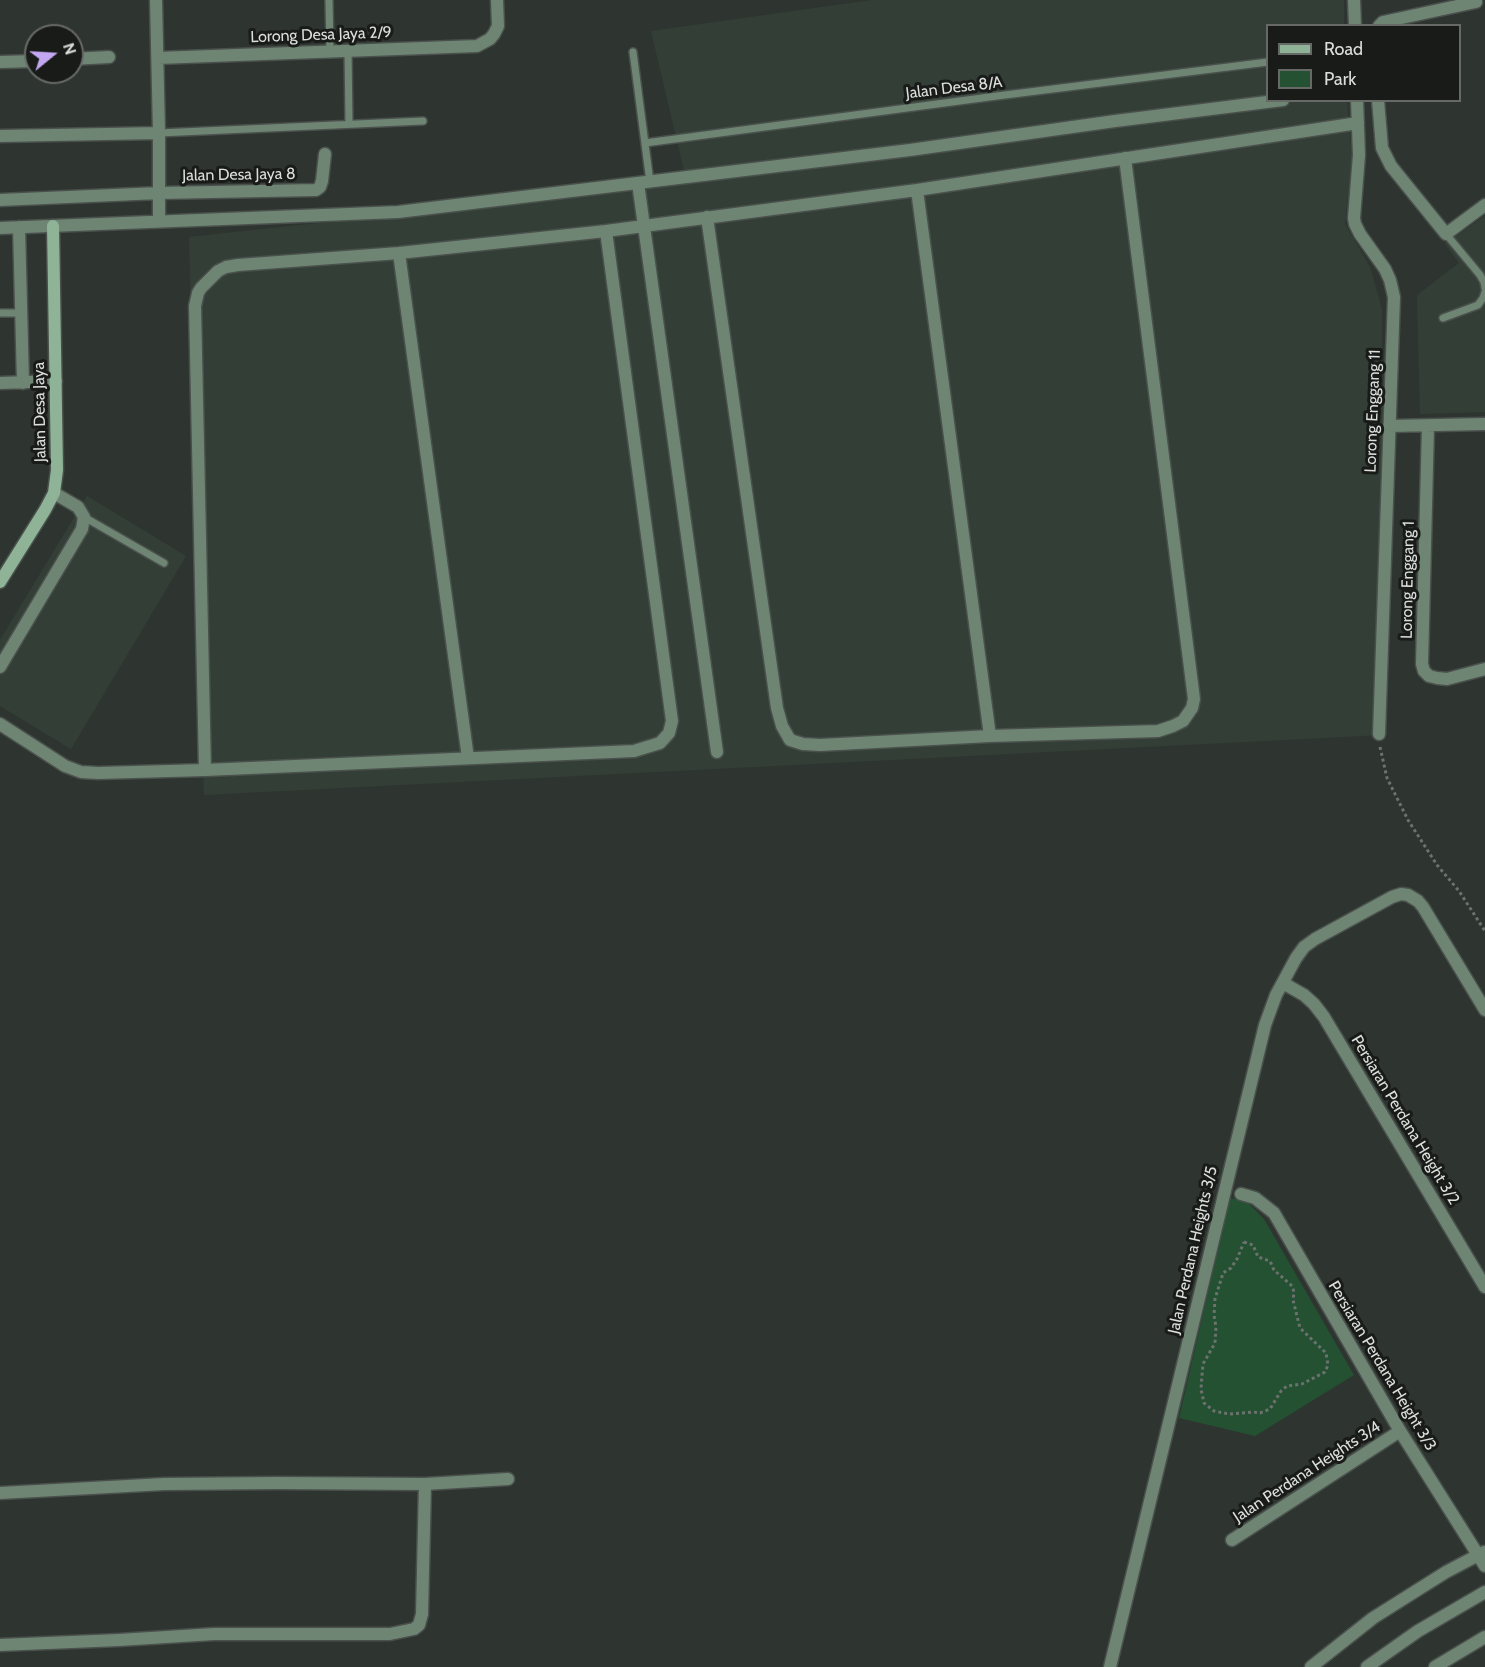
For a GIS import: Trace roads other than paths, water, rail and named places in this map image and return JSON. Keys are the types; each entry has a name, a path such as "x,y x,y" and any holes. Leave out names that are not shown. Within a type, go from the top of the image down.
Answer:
{"street":[{"name":"Jalan Desa Jaya 8","path":"156,0 159,220"},
{"name":"Lorong Desa Jaya 2/9","path":"158,58 477,46 494,34 498,26 497,0"},
{"path":"1354,0 1355,24"},
{"path":"1381,24 1476,2"},
{"path":"84,58 109,57"},
{"path":"0,63 24,62"},
{"path":"0,228 398,212 909,150 1267,102"},
{"name":"Lorong Enggang 11","path":"1356,102 1359,155 1355,224 1385,269 1394,297 1379,734"},
{"path":"1378,102 1382,148 1391,166 1446,234 1485,205"},
{"path":"205,770 195,318 198,293 218,271 226,267 399,253 645,226 917,190 1358,123"},
{"path":"0,136 159,133"},
{"name":"Jalan Desa Jaya 8","path":"0,200 159,193 316,190 322,181 325,153"},
{"path":"707,217 777,708 782,726 790,740 803,744 820,745 990,736 1158,731 1183,721 1192,708 1194,699 1125,158"},
{"path":"644,182 645,226 717,752"},
{"path":"917,190 990,736"},
{"name":"Jalan Desa Jaya","path":"0,582 54,493 57,471 53,226"},
{"path":"19,227 23,383"},
{"path":"0,724 66,766 81,772 98,773 634,751 660,743 669,733 672,721 606,231"},
{"path":"399,253 468,758"},
{"path":"0,383 56,381"},
{"path":"1389,426 1485,424"},
{"name":"Lorong Enggang 1","path":"1428,426 1422,664 1429,676 1447,679 1485,669"},
{"path":"0,667 82,529 84,517 78,507 54,493"},
{"name":"Jalan Perdana Heights 3/5","path":"1110,1667 1264,1025 1276,995 1296,958 1304,947 1315,939 1392,897 1401,894 1408,895 1423,907 1485,1010"},
{"name":"Persiaran Perdana Height 3/2","path":"1283,983 1304,995 1323,1017 1485,1287"},
{"name":"Persiaran Perdana Height 3/3","path":"1241,1194 1255,1198 1274,1213 1400,1431 1482,1553 1485,1566"},
{"name":"Jalan Perdana Heights 3/4","path":"1232,1540 1400,1431"},
{"path":"0,1493 175,1484 276,1482 425,1484 508,1479"},
{"path":"0,1646 214,1634 390,1634 414,1629 419,1625 422,1614 425,1484"},
{"path":"1311,1667 1373,1618 1446,1572 1482,1553"},
{"path":"1367,1667 1418,1631 1485,1592"},
{"path":"1435,1667 1485,1637"}],"lane":[{"path":"329,0 330,51"},
{"path":"348,50 349,124"},
{"path":"633,52 645,143 644,182"},
{"name":"Jalan Desa 8/A","path":"645,143 1266,62"},
{"path":"159,133 423,121"},
{"path":"1443,318 1478,305 1485,290 1480,275 1446,234"},
{"path":"0,314 22,313"},
{"path":"84,517 164,563"}]}
